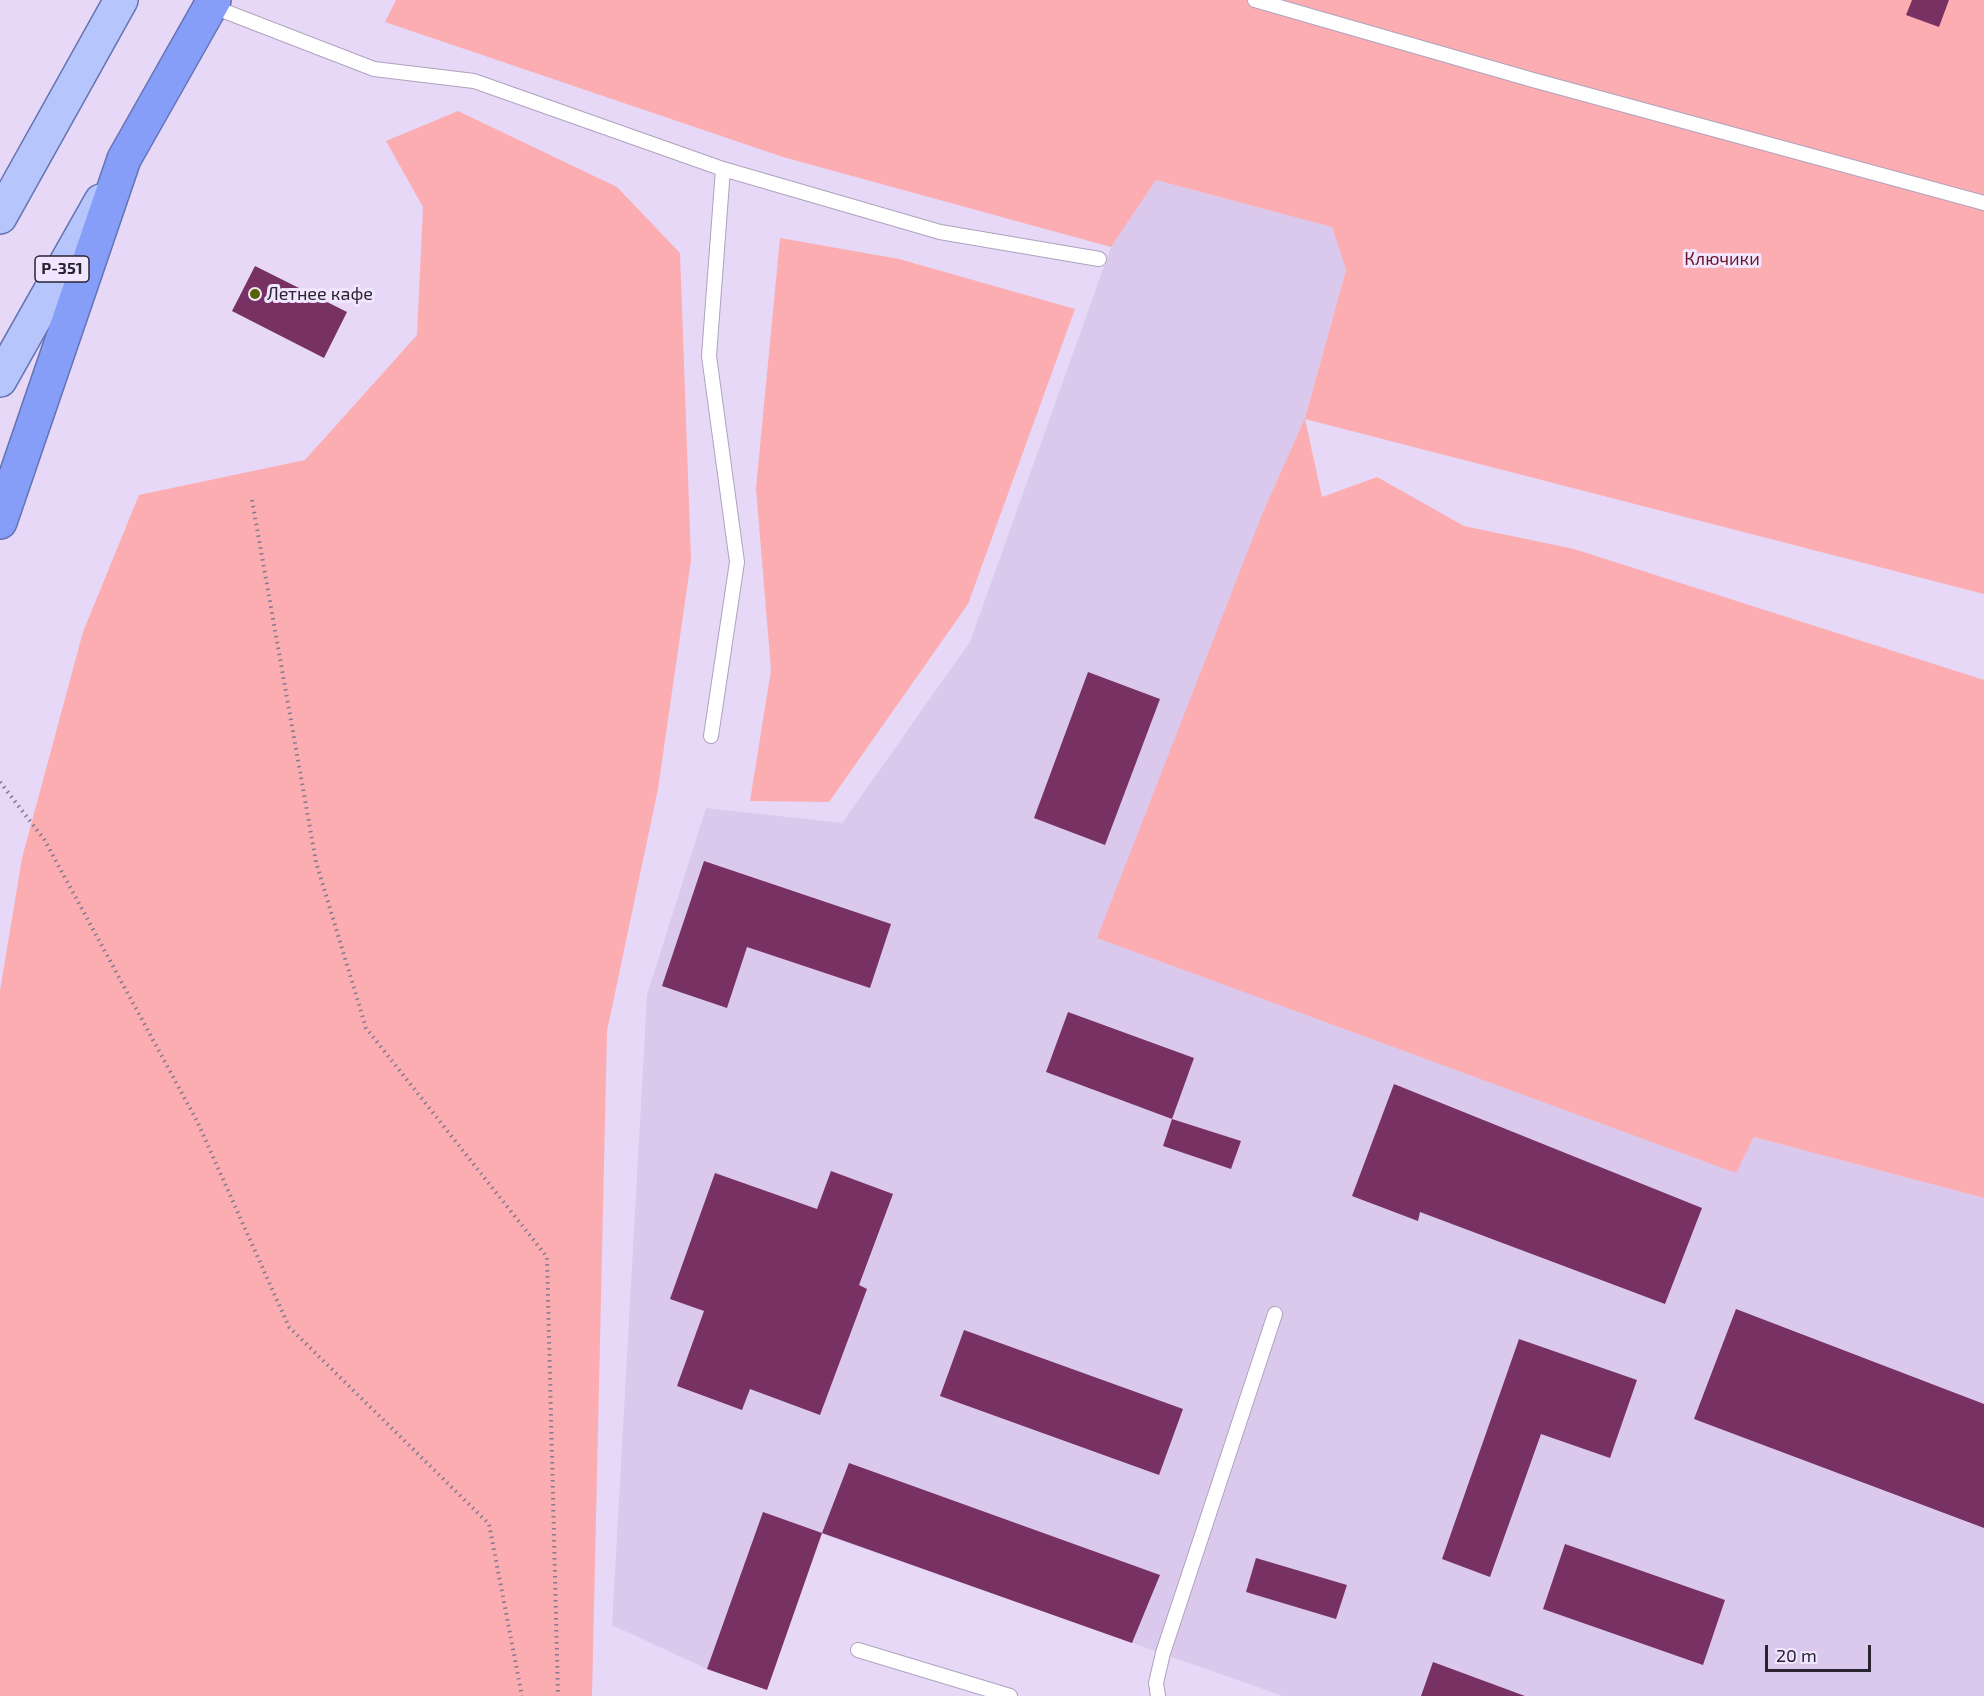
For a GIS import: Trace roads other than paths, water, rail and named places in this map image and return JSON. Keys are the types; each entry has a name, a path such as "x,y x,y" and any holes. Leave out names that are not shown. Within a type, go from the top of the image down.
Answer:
{"highway":[{"name":"Р-351","path":"124,159 213,3"},
{"path":"0,522 124,159"}],"main road":[{"path":"0,218 121,0"},
{"name":"Р-351","path":"0,380 124,159"}],"lane":[{"path":"1255,0 1533,80 1984,203"},
{"path":"213,3 374,69 474,81 723,169 940,232 1099,259"},
{"path":"711,736 736,562 709,356 723,169"},
{"path":"1158,1696 1156,1683 1163,1653 1275,1314"},
{"path":"858,1650 1010,1696"}],"place":[{"name":"Летнее кафе","path":"255,294"}],"park label":[{"name":"Ключики","path":"1722,259"}]}
